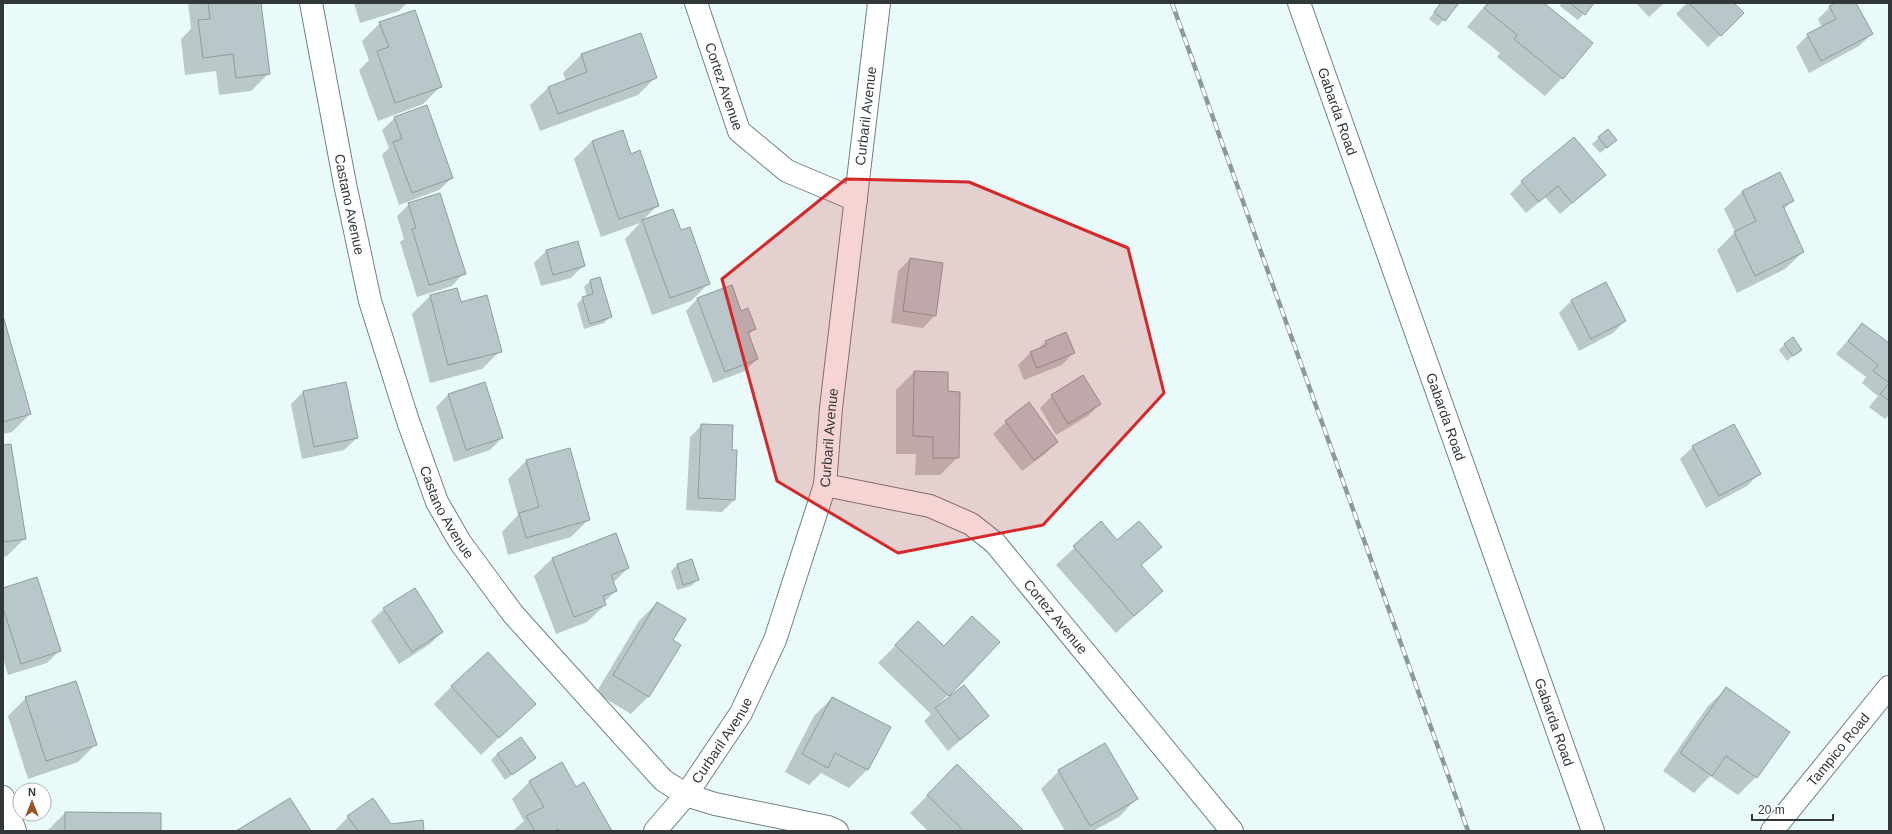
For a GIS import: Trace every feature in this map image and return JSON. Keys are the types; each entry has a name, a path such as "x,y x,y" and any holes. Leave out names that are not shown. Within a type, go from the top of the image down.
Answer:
{"street":[{"name":"Castano Avenue","path":"311,3 345,184 370,301 408,421 437,502 460,542 513,614 663,780 686,795 715,804 828,827 837,831"},
{"name":"Cortez Avenue","path":"696,3 738,131 787,171 856,200"},
{"name":"Curbaril Avenue","path":"654,831 686,795 741,713 775,640 825,485 831,408 879,3"},
{"name":"Gabarda Road","path":"1299,3 1593,831"},
{"name":"Cortez Avenue","path":"825,485 930,506 971,524 995,543 1232,831"},
{"name":"Tampico Road","path":"1772,831 1889,687"},
{"path":"3,796 15,831"}],"highlighted area":[{"path":"846,179 969,182 1128,248 1164,393 1043,525 898,553 777,481 722,279"}],"building":[{"path":"208,3 261,3 270,74 236,78 233,54 203,58 198,20 210,19"},
{"path":"1441,3 1459,3 1445,21 1434,12"},
{"path":"1489,3 1544,3 1593,43 1563,79 1514,39 1517,35 1484,8"},
{"path":"1570,3 1594,3 1585,15"},
{"path":"1689,3 1734,3 1744,13 1721,36"},
{"path":"1835,3 1856,3 1873,34 1821,61 1807,34 1836,19 1829,6"},
{"path":"415,10 442,87 395,103 377,51 389,47 379,22"},
{"path":"641,33 657,78 558,114 548,87 587,72 581,54"},
{"path":"427,105 453,178 412,193 393,142 402,139 394,117"},
{"path":"1608,129 1617,140 1607,148 1598,137"},
{"path":"623,130 631,154 640,150 659,206 619,219 592,141"},
{"path":"1574,137 1606,175 1572,203 1558,186 1539,202 1521,181"},
{"path":"1780,172 1794,201 1783,206 1804,252 1755,276 1734,232 1756,221 1742,191"},
{"path":"440,193 466,274 429,285 412,229 416,228 408,203"},
{"path":"673,209 681,230 690,227 710,284 670,298 642,220"},
{"path":"578,241 585,266 553,275 546,250"},
{"path":"910,258 943,263 936,316 903,311"},
{"path":"600,277 612,317 590,324 582,297 593,294 590,280"},
{"path":"1606,282 1626,321 1591,339 1571,300"},
{"path":"732,285 741,311 748,308 756,329 748,332 758,359 725,372 697,298"},
{"path":"457,288 461,302 487,295 502,352 448,365 430,295"},
{"path":"4,319 31,414 3,422 3,320"},
{"path":"1862,323 1889,343 1889,383 1873,371 1878,365 1848,341"},
{"path":"1066,332 1075,353 1037,368 1030,352 1047,345 1045,341"},
{"path":"1793,337 1802,350 1793,356 1784,344"},
{"path":"914,371 948,372 948,391 960,392 959,458 933,458 933,437 913,436"},
{"path":"1083,375 1101,404 1068,424 1051,395"},
{"path":"346,382 358,438 314,447 303,391"},
{"path":"485,382 503,438 466,450 448,394"},
{"path":"1889,383 1889,401 1880,394"},
{"path":"1029,402 1058,442 1034,460 1005,421"},
{"path":"701,424 733,425 732,450 737,450 735,500 698,498"},
{"path":"1734,424 1761,474 1719,496 1692,446"},
{"path":"11,444 26,539 3,542 3,445"},
{"path":"570,448 590,520 526,538 519,513 539,507 526,460"},
{"path":"1101,521 1117,540 1139,521 1162,547 1141,565 1163,591 1134,616 1073,546"},
{"path":"616,533 629,568 611,575 617,591 603,596 606,605 574,617 552,558"},
{"path":"692,559 699,580 683,585 677,564"},
{"path":"37,577 61,651 21,664 3,608 3,588"},
{"path":"415,588 443,632 412,652 383,608"},
{"path":"657,602 686,619 673,640 681,645 649,697 613,675"},
{"path":"972,616 1000,642 949,696 895,645 918,621 944,646"},
{"path":"488,652 536,704 499,738 451,686"},
{"path":"76,681 97,745 46,761 25,697"},
{"path":"964,685 989,716 960,740 935,708"},
{"path":"1726,687 1790,732 1757,778 1726,756 1712,776 1680,753"},
{"path":"832,697 891,727 868,770 835,753 828,768 802,754"},
{"path":"521,737 536,758 512,775 497,754"},
{"path":"1105,743 1138,799 1090,826 1058,770"},
{"path":"562,762 576,787 584,782 612,831 559,831 558,829 554,831 535,831 526,816 544,807 529,781"},
{"path":"957,764 1024,831 964,831 927,795"},
{"path":"290,798 311,831 236,831"},
{"path":"373,798 391,824 423,820 424,831 358,831 347,816"},
{"path":"65,812 161,813 161,831 65,831"}],"railway":[{"path":"1172,3 1468,831"}]}
